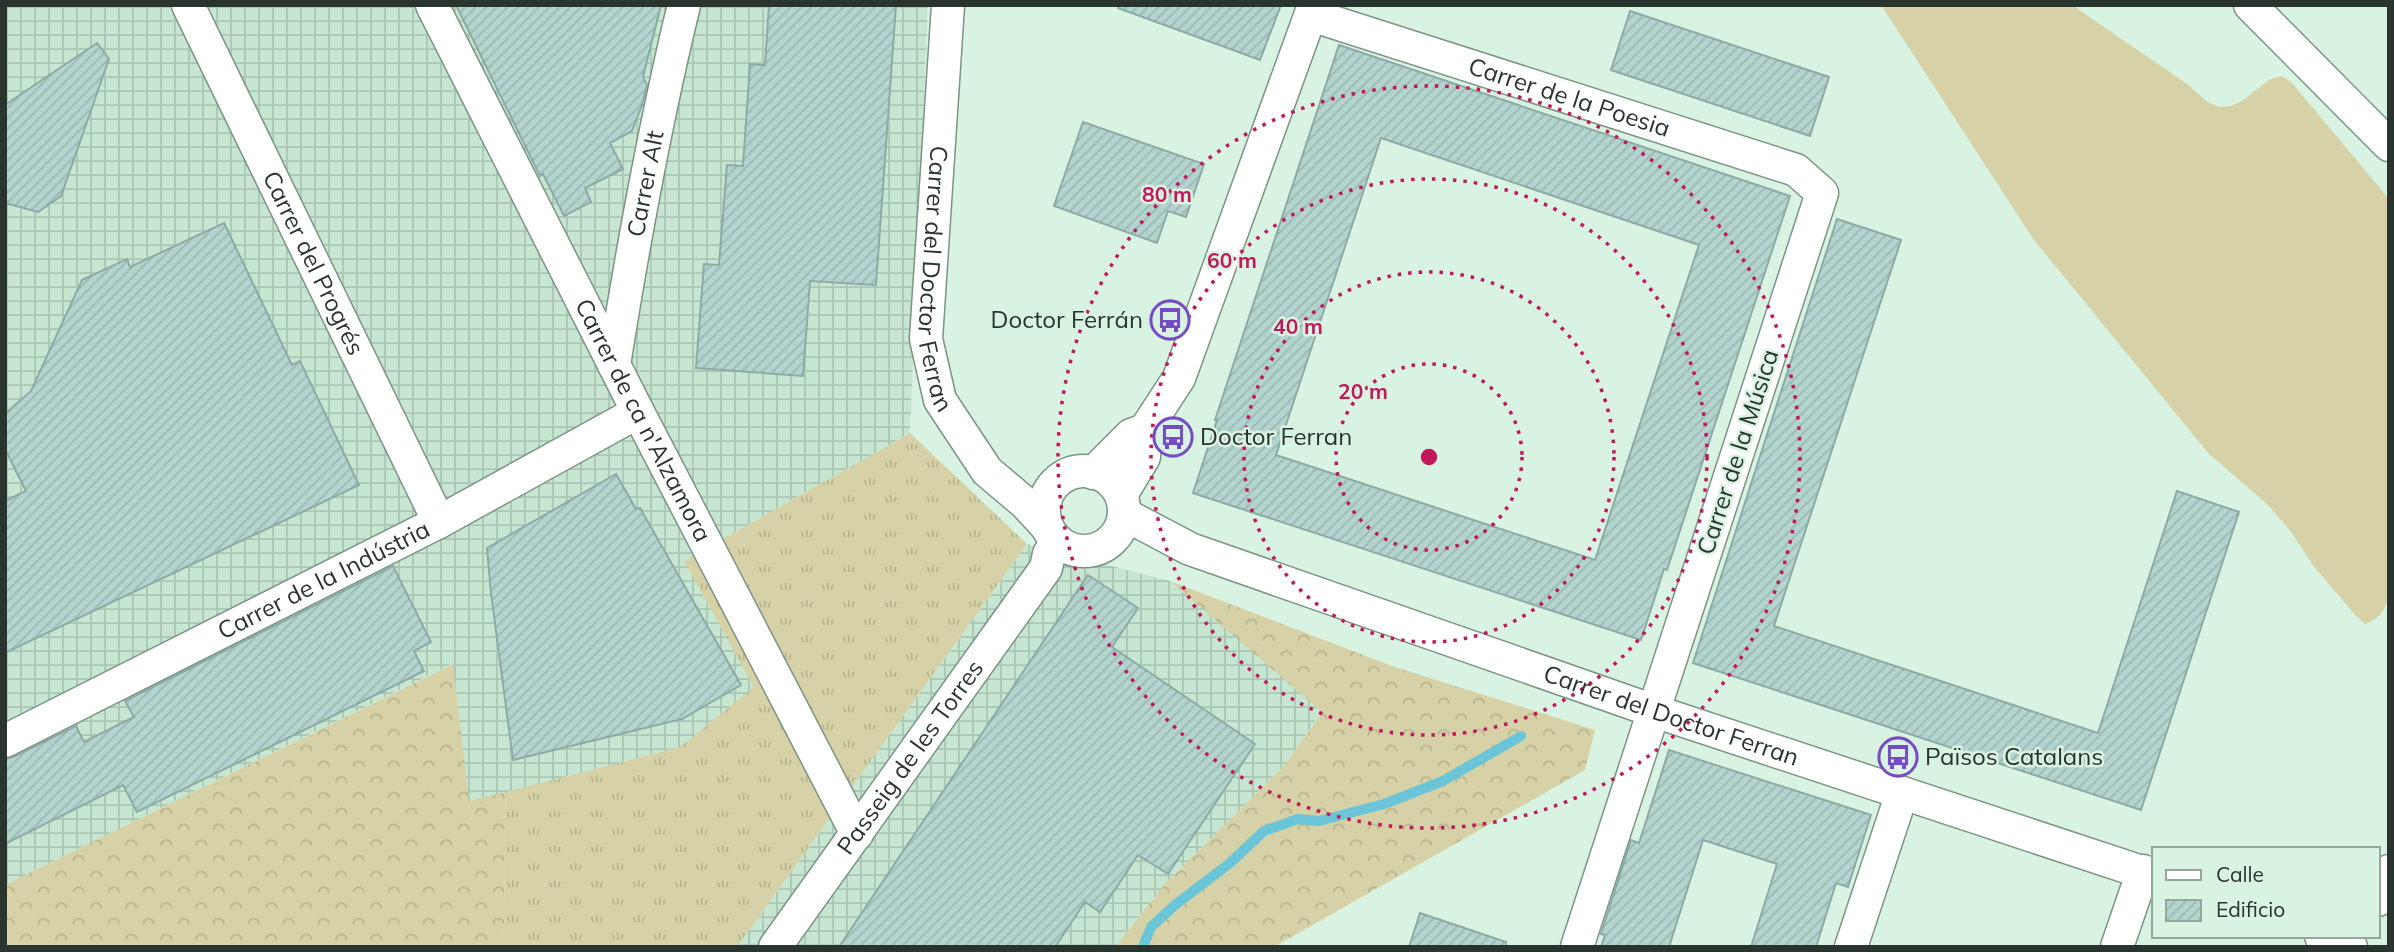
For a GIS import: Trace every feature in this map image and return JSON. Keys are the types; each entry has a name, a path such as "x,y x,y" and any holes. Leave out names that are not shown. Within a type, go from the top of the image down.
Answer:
{"street":[{"name":"Carrer del Progrés","path":"188,5 439,522"},
{"name":"Carrer de ca n'Alzamora","path":"432,5 638,412 857,834"},
{"name":"Carrer Alt","path":"614,365 633,249 684,5"},
{"name":"Carrer del Doctor Ferran","path":"948,5 926,339 940,400 987,471 1026,504 1057,547"},
{"path":"2250,5 2389,145"},
{"path":"1055,483 1047,497 1044,513 1057,547 1086,551 1101,547 1119,515 1144,457 1145,430 1179,378 1312,10"},
{"name":"Carrer de la Poesia","path":"1312,10 1796,170 1822,193"},
{"name":"Carrer de la Música","path":"1577,947 1822,193"},
{"name":"Carrer de la Indústria","path":"5,741 439,522 638,412"},
{"path":"1093,473 1131,435 1145,430"},
{"path":"1006,487 1055,483 1068,475 1083,471 1093,473 1112,482 1119,515"},
{"name":"Carrer del Doctor Ferran","path":"1119,515 1190,549 1654,711 2149,873"},
{"name":"Passeig de les Torres","path":"775,947 1057,547"},
{"path":"1851,947 1902,793"},
{"path":"2380,895 2389,871"},
{"path":"2117,947 2149,873"},
{"path":"2326,938 2351,947"}],"shaded area":[{"path":"5,5 928,5 910,433 684,561 755,687 680,747 469,802 452,664 5,885"},
{"path":"1027,544 1170,581 1322,711 1284,766 1165,884 1115,947 737,947"}],"green space":[{"path":"1881,5 2072,5 2187,84 2208,102 2219,107 2242,101 2269,80 2282,76 2292,83 2379,187 2389,200 2389,596 2378,617 2365,624 2356,616 2312,564 2292,533 2268,505 2209,454 2034,240"},
{"path":"910,433 1027,544 737,947 498,947 505,919 506,792 680,747 754,687 684,561"},
{"path":"1170,581 1392,666 1595,730 1585,770 1274,947 1115,947 1165,884 1284,766 1322,712"},
{"path":"453,664 469,801 506,792 505,919 498,947 5,947 5,885"}],"building":[{"path":"456,5 661,5 643,77 647,85 642,105 632,131 610,143 623,169 585,188 591,202 564,216 543,174 540,176"},
{"path":"769,5 896,5 876,285 810,281 803,376 696,368 704,264 719,265 727,165 743,166 750,64 765,65"},
{"path":"1118,5 1281,5 1260,60 1118,8"},
{"path":"1630,11 1829,77 1810,136 1611,70"},
{"path":"97,43 109,59 61,196 38,212 5,203 5,105"},
{"path":"1339,45 1790,196 1667,570 1664,569 1641,640 1193,493","holes":["1381,138 1699,245 1595,560 1276,455"]},
{"path":"1083,122 1204,164 1186,217 1168,211 1157,243 1054,206"},
{"path":"1837,219 1901,240 1774,626 2098,733 2177,491 2239,512 2141,810 1693,663"},
{"path":"224,223 292,365 300,361 359,485 5,653 5,501 26,491 5,449 5,414 31,391 82,280 127,259 130,267"},
{"path":"616,474 636,509 640,508 741,685 682,719 513,760 487,548"},
{"path":"393,566 431,642 414,651 424,671 137,812 123,785 5,844 5,759 76,726 84,742 134,717 125,701"},
{"path":"1088,575 1138,608 1112,647 1255,744 1168,874 1138,855 1100,912 1085,902 1055,947 839,947"},
{"path":"1669,750 1871,815 1848,887 1836,883 1816,947 1751,947 1777,864 1703,840 1669,947 1601,947 1605,935 1601,934 1631,840 1639,843"},
{"path":"1420,913 1506,942 1506,947 1409,947"}],"waterway":[{"path":"1143,947 1151,927 1230,863 1264,831 1298,819 1319,821 1384,804 1443,781 1521,736"}],"place":[{"name":"Doctor Ferrán","path":"1170,320"},
{"name":"Doctor Ferran","path":"1173,437"},
{"name":"Països Catalans","path":"1898,757"}]}
